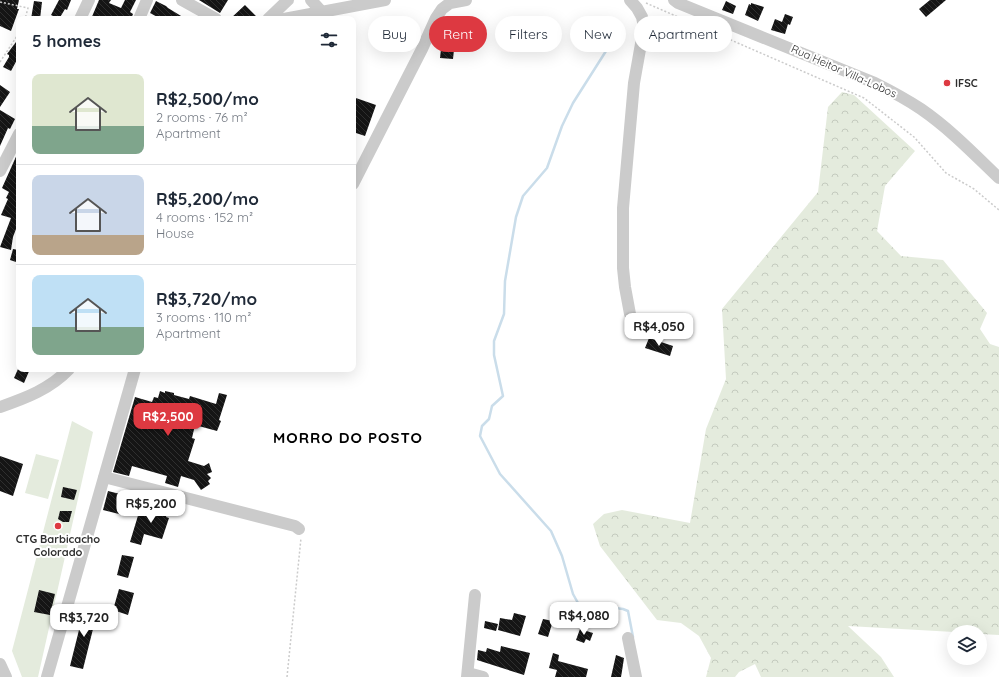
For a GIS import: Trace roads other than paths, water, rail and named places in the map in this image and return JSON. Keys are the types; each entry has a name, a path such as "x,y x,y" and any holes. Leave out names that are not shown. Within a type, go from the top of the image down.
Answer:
{"street":[{"path":"81,16 89,0"},
{"path":"140,16 147,0"},
{"path":"182,0 211,16"},
{"path":"271,16 288,0"},
{"path":"311,0 321,11"},
{"path":"298,16 385,0"},
{"path":"356,178 412,70 436,18 442,9 450,3 466,0"},
{"path":"630,0 638,8 642,17 644,28 634,83 623,208 623,268 630,314"},
{"name":"Rua Heitor Villa-Lobos","path":"699,0 711,10 779,43"},
{"name":"Rua Heitor Villa-Lobos","path":"679,1 875,83 900,96 942,124 999,178"},
{"path":"0,171 16,141"},
{"path":"0,407 22,399 49,386 66,372"},
{"path":"47,677 134,372"},
{"path":"104,477 288,524 299,529"},
{"path":"475,595 468,675 483,677"},
{"path":"628,638 636,677"},
{"path":"0,664 6,677"}],"waterway":[{"path":"605,52 573,103 562,126 547,168 523,196 516,217 505,281 504,314 494,341 494,355 503,396 492,406 489,419 482,426 480,436 500,474 551,531 562,556 573,594 578,603 628,611 633,637"}],"place":[{"name":"IFSC","path":"947,83"},
{"name":"CTG Barbicacho Colorado","path":"58,526"}],"district":[{"name":"MORRO DO POSTO","path":"348,437"}]}
